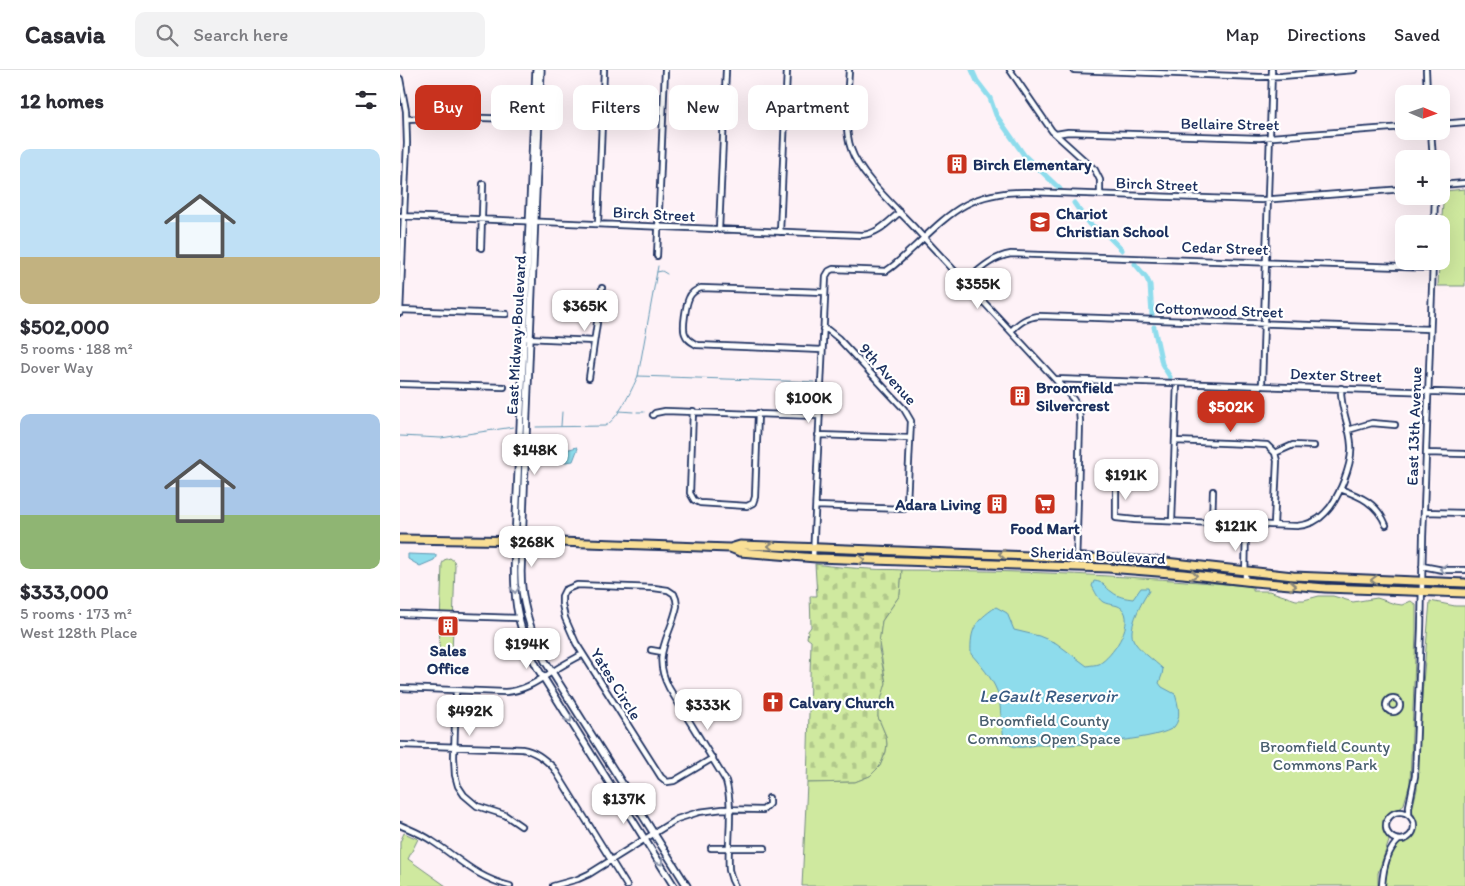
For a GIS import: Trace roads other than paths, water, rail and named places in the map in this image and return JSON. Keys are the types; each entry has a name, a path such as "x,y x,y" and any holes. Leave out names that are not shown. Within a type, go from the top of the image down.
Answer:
{"main road":[{"name":"East Midway Boulevard","path":"536,70 519,541 514,591 518,618 526,644 543,678 674,886"},
{"name":"East Midway Boulevard","path":"532,221 542,70"},
{"name":"Sheridan Boulevard","path":"400,539 730,548 740,545 1076,557 1156,561 1323,578 1465,583"},
{"name":"East Midway Boulevard","path":"519,541 524,602 536,642 552,672 687,886"},
{"name":"Sheridan Boulevard","path":"730,548 740,552 814,558 1076,567 1155,572 1245,582 1325,588 1465,593"}],"street":[{"path":"598,224 604,70"},
{"path":"657,256 665,70"},
{"path":"720,230 726,70"},
{"path":"780,232 787,70"},
{"path":"849,70 847,131 851,150 862,170 1012,331 1073,399 1080,413 1076,567"},
{"path":"1011,70 1056,134 1096,170 1100,180 1100,194"},
{"path":"1074,70 1272,76 1354,70"},
{"path":"1262,385 1272,70"},
{"path":"1426,70 1427,85"},
{"path":"400,79 407,119 400,312 506,314"},
{"path":"407,119 452,117 491,118"},
{"path":"1450,123 1465,122"},
{"name":"Bellaire Street","path":"1056,134 1068,132 1270,138 1395,128"},
{"path":"1450,184 1465,183"},
{"path":"480,248 484,184"},
{"name":"Birch Street","path":"825,292 826,276 829,271 833,269 886,271 957,209 992,195 1010,192 1268,200 1395,190"},
{"name":"Birch Street","path":"402,216 867,235 878,230 900,212"},
{"name":"Cedar Street","path":"965,282 992,260 1011,254 1395,267"},
{"name":"East 13th Avenue","path":"1409,814 1410,797 1415,776 1432,270"},
{"path":"589,378 602,288"},
{"path":"814,558 825,292 701,288 692,293 688,299 684,326 685,334 697,345 822,350"},
{"name":"Cottonwood Street","path":"1012,331 1024,320 1032,316 1430,329"},
{"name":"9th Avenue","path":"816,506 904,508 907,502 911,421 904,409 838,338 828,330 823,329"},
{"path":"527,338 594,341"},
{"name":"Dexter Street","path":"1055,379 1465,393"},
{"path":"1172,521 1177,382"},
{"path":"400,384 504,387"},
{"path":"1116,483 1116,518 1297,526 1312,522 1325,514 1334,502 1351,459 1351,442 1341,403 1341,388"},
{"path":"653,415 655,412 665,411 693,411 819,416"},
{"path":"693,411 690,493 694,500 700,504 750,505 753,503 758,413"},
{"path":"1348,430 1366,424 1382,423 1395,425"},
{"path":"818,436 910,438"},
{"path":"1175,441 1261,444 1270,447 1275,453 1277,461 1274,525"},
{"path":"1275,453 1293,445 1314,446"},
{"path":"1426,453 1465,454"},
{"path":"1340,489 1370,502 1377,509 1386,525"},
{"path":"1212,523 1213,490"},
{"path":"1424,512 1465,513"},
{"path":"1245,582 1246,524"},
{"path":"1422,566 1443,570 1465,570"},
{"name":"Yates Circle","path":"674,594 668,590 654,588 576,585 564,588 562,604 565,618 573,637 654,768 667,784 713,758"},
{"path":"680,590 674,594 677,603 676,611 662,652 661,667 665,679 726,781 730,809 729,870 735,886"},
{"path":"400,614 518,618"},
{"path":"651,650 662,652"},
{"path":"400,688 510,692 525,688 583,654"},
{"path":"456,690 454,775 458,786 464,795 477,806 505,815 522,826"},
{"path":"400,745 522,749 540,755 552,768 627,886"},
{"path":"1400,811 1410,797"},
{"path":"553,886 578,879 678,819 699,812 730,809 763,810 769,804 769,798"},
{"path":"1382,886 1391,837 1386,828 1387,819 1393,813 1400,811 1409,814 1414,823 1413,832 1406,838 1399,840 1389,855"},
{"path":"400,826 433,841 473,871 506,886"},
{"path":"1391,837 1399,840"},
{"path":"711,848 765,848"}],"water":[{"path":"577,447 573,461 548,463 547,455"},
{"path":"408,554 436,555 436,557 434,560 420,566 408,559"},
{"name":"LeGault Reservoir","path":"1094,581 1102,584 1117,595 1130,599 1133,599 1141,588 1148,588 1149,591 1134,621 1132,634 1135,643 1163,669 1159,683 1162,687 1175,694 1179,711 1174,727 1154,735 1121,741 1022,747 1016,747 1007,743 1003,733 999,696 995,686 971,654 975,626 996,607 1007,613 1014,630 1039,636 1056,643 1087,666 1099,664 1110,655 1120,641 1126,625 1126,617 1122,608 1103,602 1100,599 1092,586"}],"waterway":[{"path":"972,70 977,81 990,98 996,115 1024,155 1060,189"},
{"path":"1074,203 1089,224 1107,235 1122,250"},
{"path":"1135,264 1150,285 1152,315"},
{"path":"536,427 605,426 615,417 638,376 658,266"},
{"path":"657,272 662,271 667,274"},
{"path":"1154,327 1162,364 1170,377"},
{"path":"638,376 814,382"},
{"path":"619,411 633,412"},
{"path":"561,426 562,412"},
{"path":"637,412 644,412"},
{"path":"400,436 441,438 513,427"}],"place":[{"name":"Birch Elementary","path":"957,164"},
{"name":"Chariot Christian School","path":"1040,222"},
{"name":"Broomfield Silvercrest","path":"1020,396"},
{"name":"Adara Living","path":"997,504"},
{"name":"Food Mart","path":"1045,504"},
{"name":"Sales Office","path":"448,626"},
{"name":"Calvary Church","path":"773,702"}],"park label":[{"name":"Broomfield County Commons Open Space","path":"1044,729"},
{"name":"Broomfield County Commons Park","path":"1325,755"}]}
